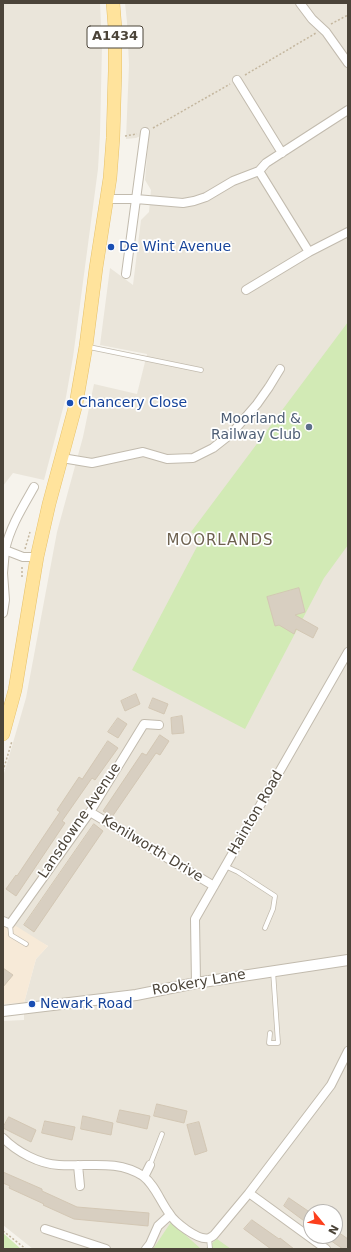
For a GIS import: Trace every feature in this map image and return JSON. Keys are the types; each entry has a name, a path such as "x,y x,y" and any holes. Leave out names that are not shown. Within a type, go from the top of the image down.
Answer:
{"main road":[{"name":"A1434","path":"7,734 38,557 49,504 76,404 86,346 110,178 113,138 116,28 113,3"}],"street":[{"path":"300,3 312,19 326,32 348,63"},
{"path":"237,80 282,153"},
{"path":"106,199 136,199 183,204 206,197 233,181 259,171 266,163 348,110"},
{"path":"126,274 145,132"},
{"path":"259,171 309,252"},
{"path":"246,290 309,252 348,232"},
{"path":"62,458 92,463 142,452 167,459 193,458 213,448 232,433 257,404 269,388 280,369"},
{"path":"3,613 5,600 3,573 8,535 34,487"},
{"path":"5,550 23,557 38,557"},
{"name":"Hainton Road","path":"196,983 195,919 348,652"},
{"name":"Lansdowne Avenue","path":"6,922 90,812 144,724 159,725"},
{"name":"Kenilworth Drive","path":"90,812 214,886"},
{"name":"Rookery Lane","path":"3,1012 136,995 196,983 348,960"},
{"path":"3,1138 17,1149 47,1163 78,1166 102,1164 136,1173 144,1177 153,1187 170,1215 187,1230 204,1238 209,1238 214,1235 249,1193 331,1085 348,1051"},
{"path":"144,1177 150,1165"},
{"path":"78,1166 80,1186"},
{"path":"249,1193 326,1249"},
{"path":"146,1249 150,1244 158,1226 170,1215"},
{"path":"46,1229 103,1248"}],"lane":[{"path":"86,346 201,370"},
{"path":"225,866 238,872 276,896 266,928"},
{"path":"6,922 11,936 26,944"},
{"path":"270,1033 270,1043 278,1043 274,971"},
{"path":"150,1165 162,1134"},
{"path":"209,1238 210,1249"}],"path":[{"path":"24,550 31,529"},
{"path":"3,771 7,734"},
{"path":"3,1231 26,1249"}],"shaded area":[{"path":"3,3 100,3 102,46 98,169 73,357 66,397 44,480 13,473 3,486"},
{"path":"125,3 348,3 348,1249 33,1249 3,1225 3,1021 24,1020 24,1003 36,959 48,946 3,922 3,777 26,698 57,532 83,437 94,384 137,394 147,354 100,345 110,268 133,285 141,220 149,212 151,190 145,180 149,132 136,138 126,139 129,65"},
{"path":"3,922 16,926 48,946 36,959 24,1003 3,1004"}],"green space":[{"name":"Moorland & Railway Club","path":"348,322 348,545 324,578 245,729 132,670 201,539 191,532"},
{"path":"171,1222 201,1249 153,1249"},
{"path":"3,1233 21,1249 3,1249"},
{"path":"217,1239 231,1249 205,1249"}],"building":[{"path":"299,588 305,612 295,615 318,628 313,638 296,629 294,634 279,625 275,626 267,597"},
{"path":"136,694 140,704 125,711 121,701"},
{"path":"153,698 168,704 164,714 149,708"},
{"path":"182,716 184,733 172,734 171,718"},
{"path":"118,718 127,724 118,738 108,732"},
{"path":"160,735 169,741 160,755 156,753 112,817 103,811 142,753 146,755"},
{"path":"108,741 118,748 95,780 92,778 62,821 65,823 16,896 6,889 16,875 17,876 60,812 57,810 79,777 82,779"},
{"path":"94,824 103,831 34,932 24,925"},
{"path":"3,968 13,975 3,987"},
{"path":"157,1104 187,1111 184,1123 154,1116"},
{"path":"120,1110 150,1116 147,1129 117,1122"},
{"path":"83,1116 113,1123 111,1135 81,1129"},
{"path":"9,1117 36,1130 31,1142 3,1128"},
{"path":"45,1121 75,1127 72,1140 42,1133"},
{"path":"199,1122 207,1151 195,1155 187,1125"},
{"path":"3,1172 42,1189 42,1191 77,1207 149,1213 148,1226 74,1219 9,1188 10,1186 3,1183"},
{"path":"289,1198 303,1208 303,1220 284,1206"},
{"path":"252,1220 294,1249 271,1249 244,1229"},
{"path":"343,1236 348,1239 348,1249 343,1249 336,1244 343,1244"}],"place":[{"name":"De Wint Avenue","path":"111,247"},
{"name":"Chancery Close","path":"70,403"},
{"name":"Moorland & Railway Club","path":"309,427"},
{"name":"Newark Road","path":"32,1004"}],"district":[{"name":"MOORLANDS","path":"220,541"}]}
